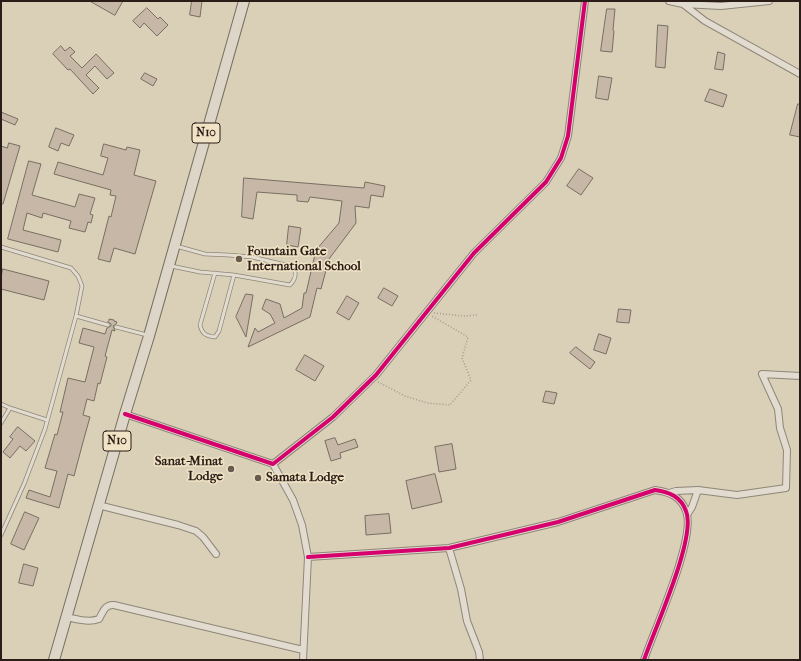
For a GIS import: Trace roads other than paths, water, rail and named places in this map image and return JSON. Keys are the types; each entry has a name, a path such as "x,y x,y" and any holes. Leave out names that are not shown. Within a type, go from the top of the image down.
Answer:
{"highway":[{"name":"N10","path":"54,660 98,505 149,336 244,1"}],"street":[{"path":"273,464 333,417 376,375 474,253 546,182 561,158 568,136 585,1"},
{"path":"669,1 683,4 721,6 769,1"},
{"path":"683,4 705,21 800,74"},
{"path":"669,493 676,491 698,490 737,495 786,488 787,450 780,428 778,409 762,374 800,376"},
{"path":"125,414 273,464 293,500 302,525 308,557 303,660"},
{"path":"308,557 449,548 558,522 656,490 669,493 678,498 687,512 687,537 669,595 644,660"},
{"path":"687,515 692,507 698,490"},
{"path":"98,505 196,531 203,537 216,554"},
{"path":"449,548 461,589 467,621 480,652 480,660"},
{"path":"66,617 86,622 95,621 99,619 105,607 110,604 303,650"}],"lane":[{"path":"168,265 200,272 234,275 290,285 294,281 296,272 294,268 252,257 228,254 205,254 174,246"},
{"path":"1,248 70,268 78,276 82,286 76,316 47,420 24,484 1,535"},
{"path":"215,273 200,325 202,331 207,336 215,337 219,331 234,275"},
{"path":"76,316 108,325"},
{"path":"116,327 149,336"},
{"path":"1,404 47,420"},
{"path":"1,423 10,408"}],"place":[{"name":"Fountain Gate International School","path":"239,259"},
{"name":"Sanat-Minat Lodge","path":"231,469"},
{"name":"Samata Lodge","path":"258,478"}]}
